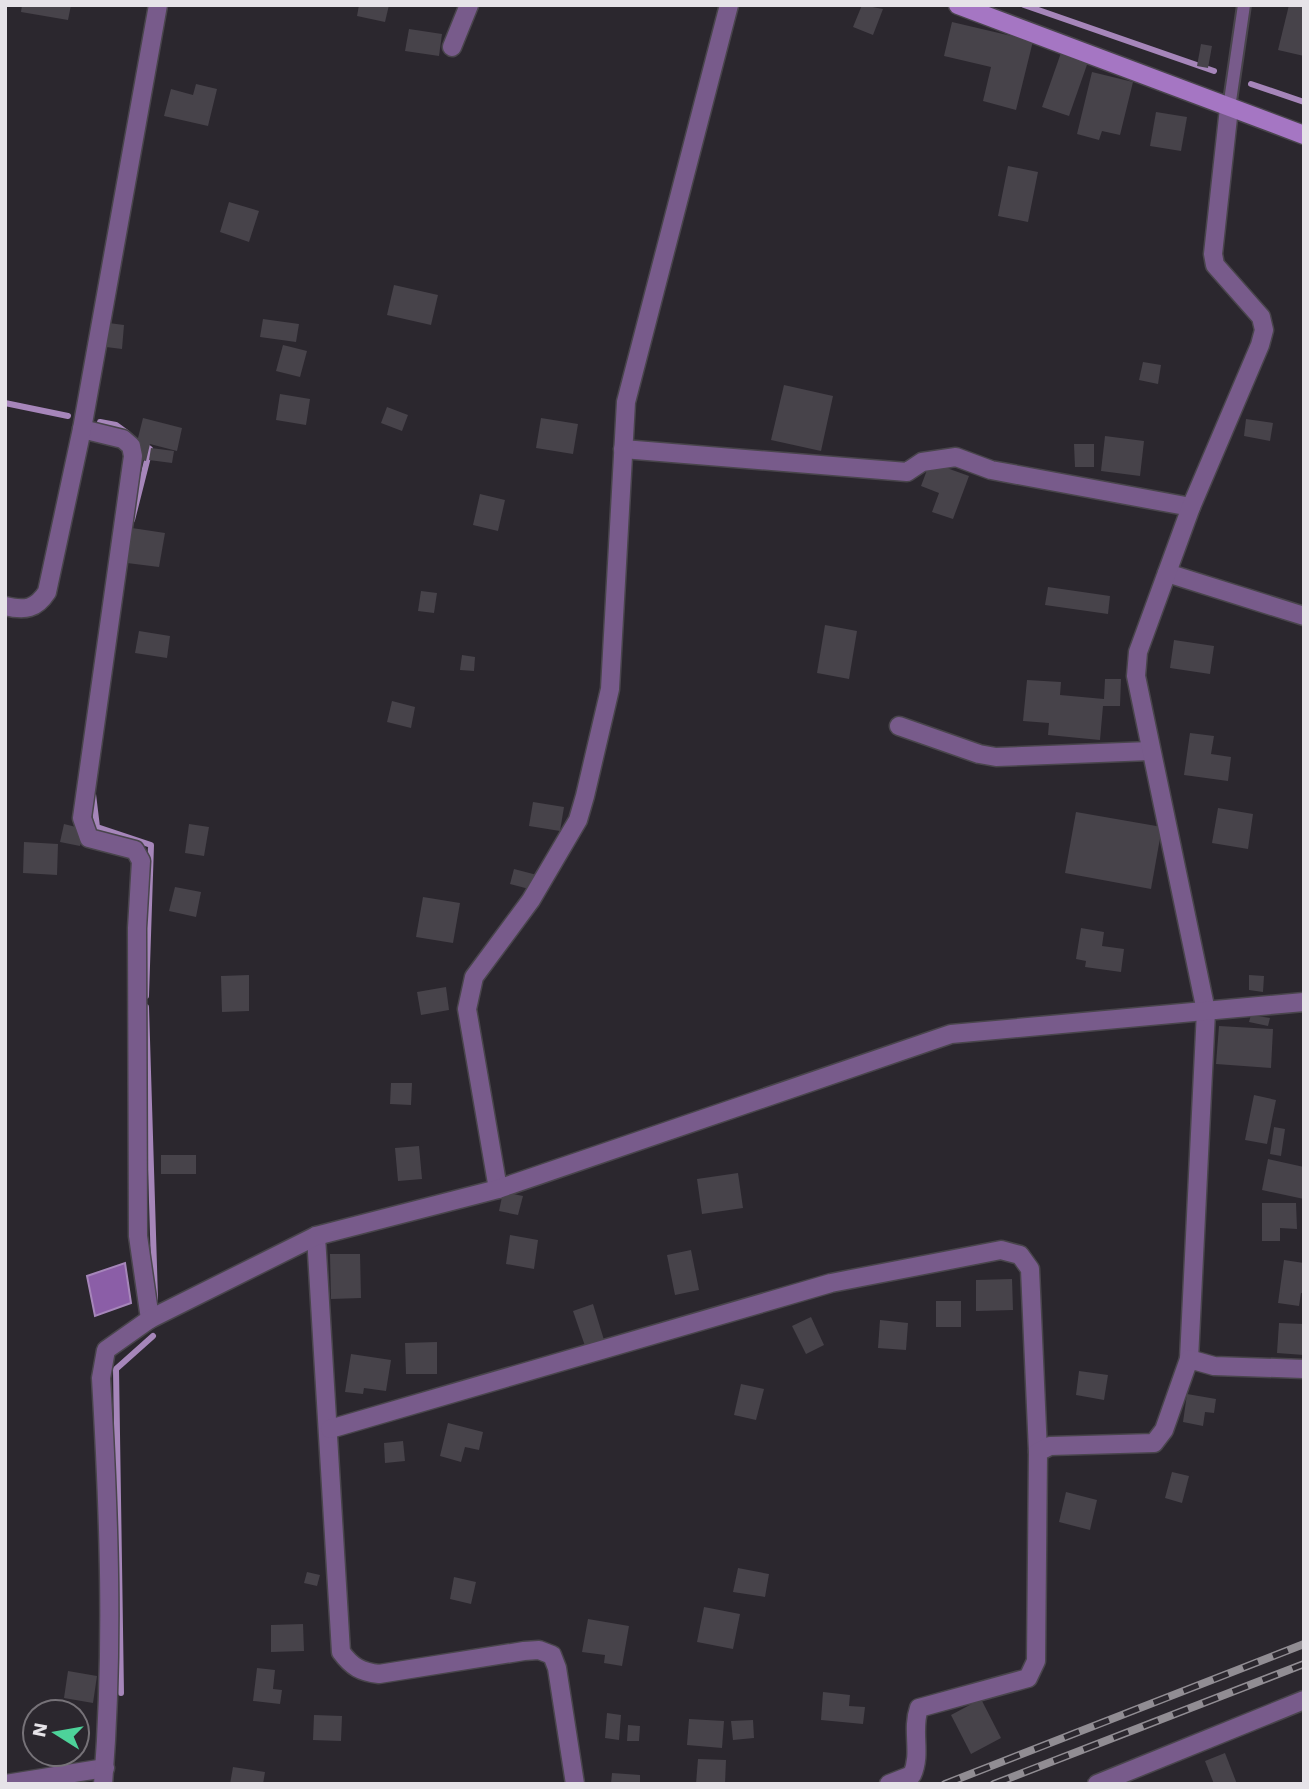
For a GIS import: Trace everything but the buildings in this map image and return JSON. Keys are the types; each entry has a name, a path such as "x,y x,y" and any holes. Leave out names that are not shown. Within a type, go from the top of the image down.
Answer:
{"main road":[{"path":"958,5 1304,135"}],"street":[{"path":"5,606 27,609 39,604 47,592 82,429 158,5"},
{"path":"452,47 469,5"},
{"path":"498,1189 467,1009 469,992 474,977 531,900 578,820 610,689 623,449 630,381 729,5"},
{"path":"1038,1452 1050,1446 1154,1443 1164,1430 1189,1359 1206,1011 1139,701 1137,664 1138,652 1191,507 1264,330 1261,317 1215,265 1213,254 1230,108"},
{"path":"82,429 123,439 131,446 133,456 82,818 89,838 135,850 141,861 137,928 138,1236 150,1320"},
{"path":"623,449 907,472 922,462 956,457 991,470 1191,507"},
{"path":"1167,573 1304,616"},
{"path":"899,726 979,754 996,757 1150,751"},
{"path":"6,1784 104,1776 109,1707 110,1540 101,1378 106,1350 150,1320 316,1236 498,1189 951,1034 1304,1002"},
{"path":"316,1236 330,1429 341,1651 349,1664 364,1672 379,1674 539,1650 552,1656 557,1668 575,1784"},
{"path":"330,1429 831,1283 1001,1250 1020,1255 1030,1269 1038,1452 1036,1661 1028,1678 919,1708 914,1722 918,1761 912,1775 889,1784"},
{"path":"1189,1359 1214,1366 1304,1369"},
{"path":"1097,1784 1304,1700"}],"lane":[{"path":"1230,108 1244,5"}],"shaded area":[{"path":"125,1263 131,1303 95,1316 87,1276"}],"waterway":[{"path":"1024,5 1214,71"},
{"path":"1251,84 1304,102"},
{"path":"5,403 68,416"},
{"path":"100,422 116,425 127,433"},
{"path":"132,520 150,449 144,445"},
{"path":"93,794 97,827 151,845 146,996"},
{"path":"146,1007 155,1299"},
{"path":"121,1693 116,1369 153,1336"}],"railway":[{"path":"945,1784 1304,1644"},
{"path":"994,1784 1304,1664"}]}
